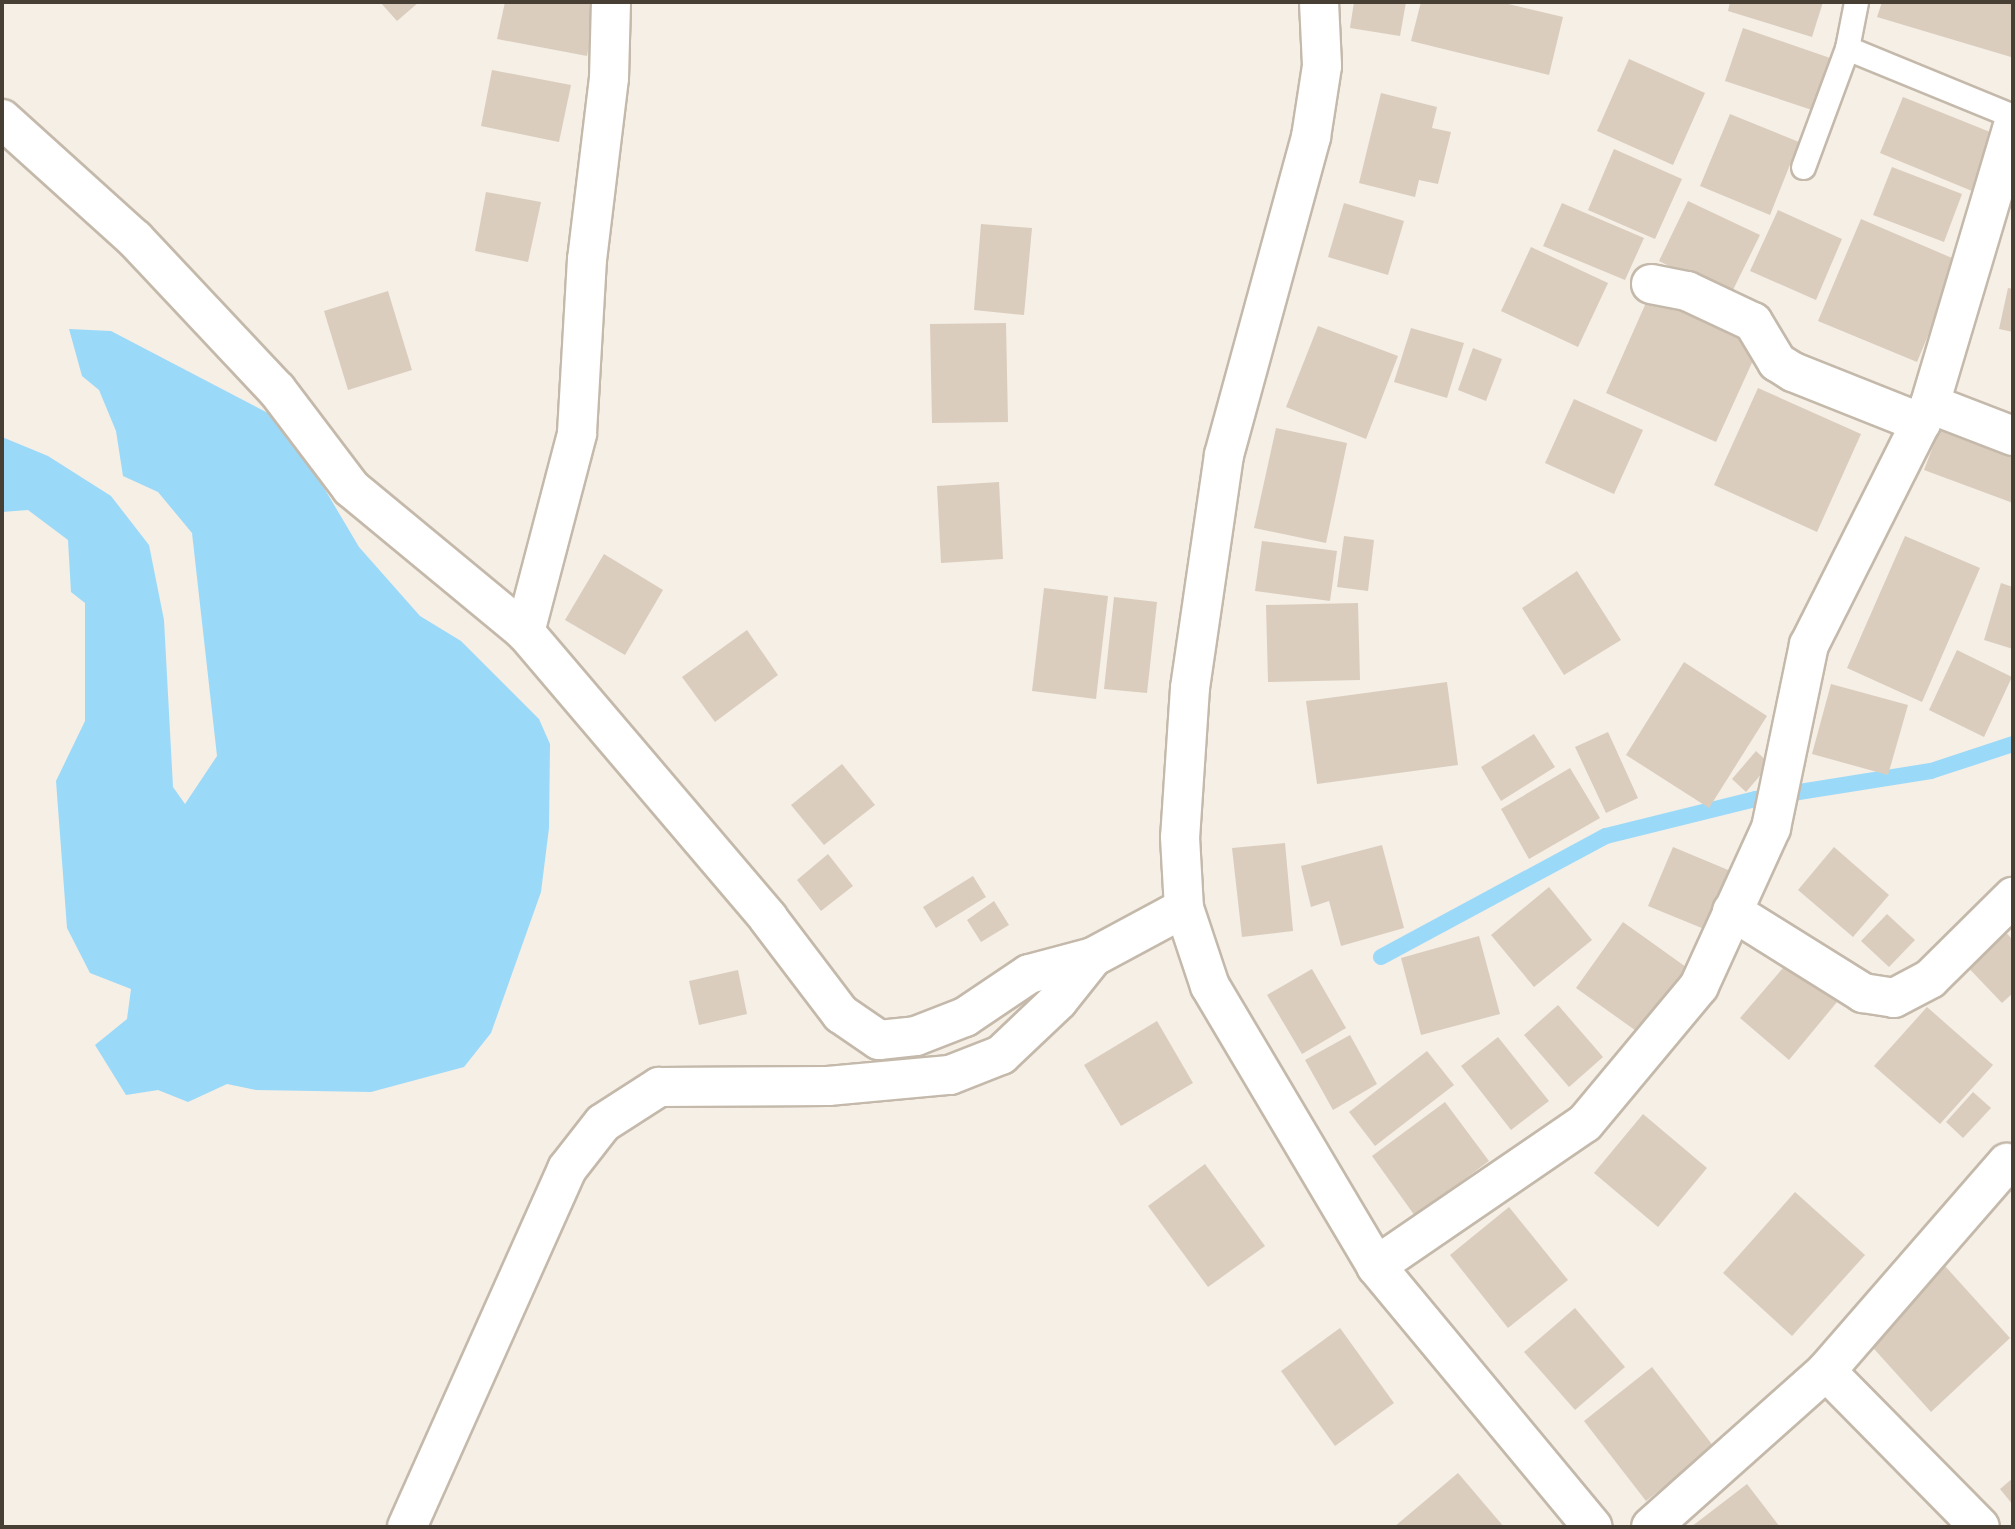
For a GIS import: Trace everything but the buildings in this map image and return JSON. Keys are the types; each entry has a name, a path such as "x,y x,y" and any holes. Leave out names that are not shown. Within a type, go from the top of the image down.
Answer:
{"street":[{"path":"525,632 577,434 587,259 610,78 611,2"},
{"path":"1319,2 1322,66 1311,137 1220,483 1190,688 1180,837 1184,908 1210,986 1376,1266 1593,1527"},
{"path":"2,119 135,239 277,390 351,488 525,632 768,918 841,1014 879,1040 916,1036 965,1017 1029,974 1093,957 1184,908"},
{"path":"1376,1266 1585,1123 1699,986 1771,828 1786,762 1797,689 1809,645 1926,414 2013,126"},
{"path":"1651,284 1687,291 1753,322 1777,362 1793,372 1926,414 2013,436"},
{"path":"1732,911 1863,993 1894,998 1930,979 2013,897"},
{"path":"407,1527 567,1169 603,1123 659,1087 828,1086 950,1074 1001,1055 1058,1001 1093,957"},
{"path":"1651,1527 1826,1371 2007,1163"},
{"path":"1826,1371 1980,1527"}],"lane":[{"path":"1803,167 1847,48 1856,2"},
{"path":"1847,48 1927,77 2013,116"}],"water":[{"path":"69,329 111,331 268,413 301,449 359,547 420,616 461,641 539,719 550,744 549,828 541,892 491,1033 464,1067 371,1092 256,1090 227,1084 188,1102 158,1090 126,1095 95,1045 127,1019 131,989 90,973 67,928 56,781 85,721 85,603 71,592 68,540 28,510 2,512 2,437 48,456 111,496 149,545 164,620 173,787 185,804 217,756 192,533 158,492 123,476 116,431 99,390 82,376"}],"waterway":[{"path":"1381,957 1606,836 1756,799 1931,771 2013,744"}]}
